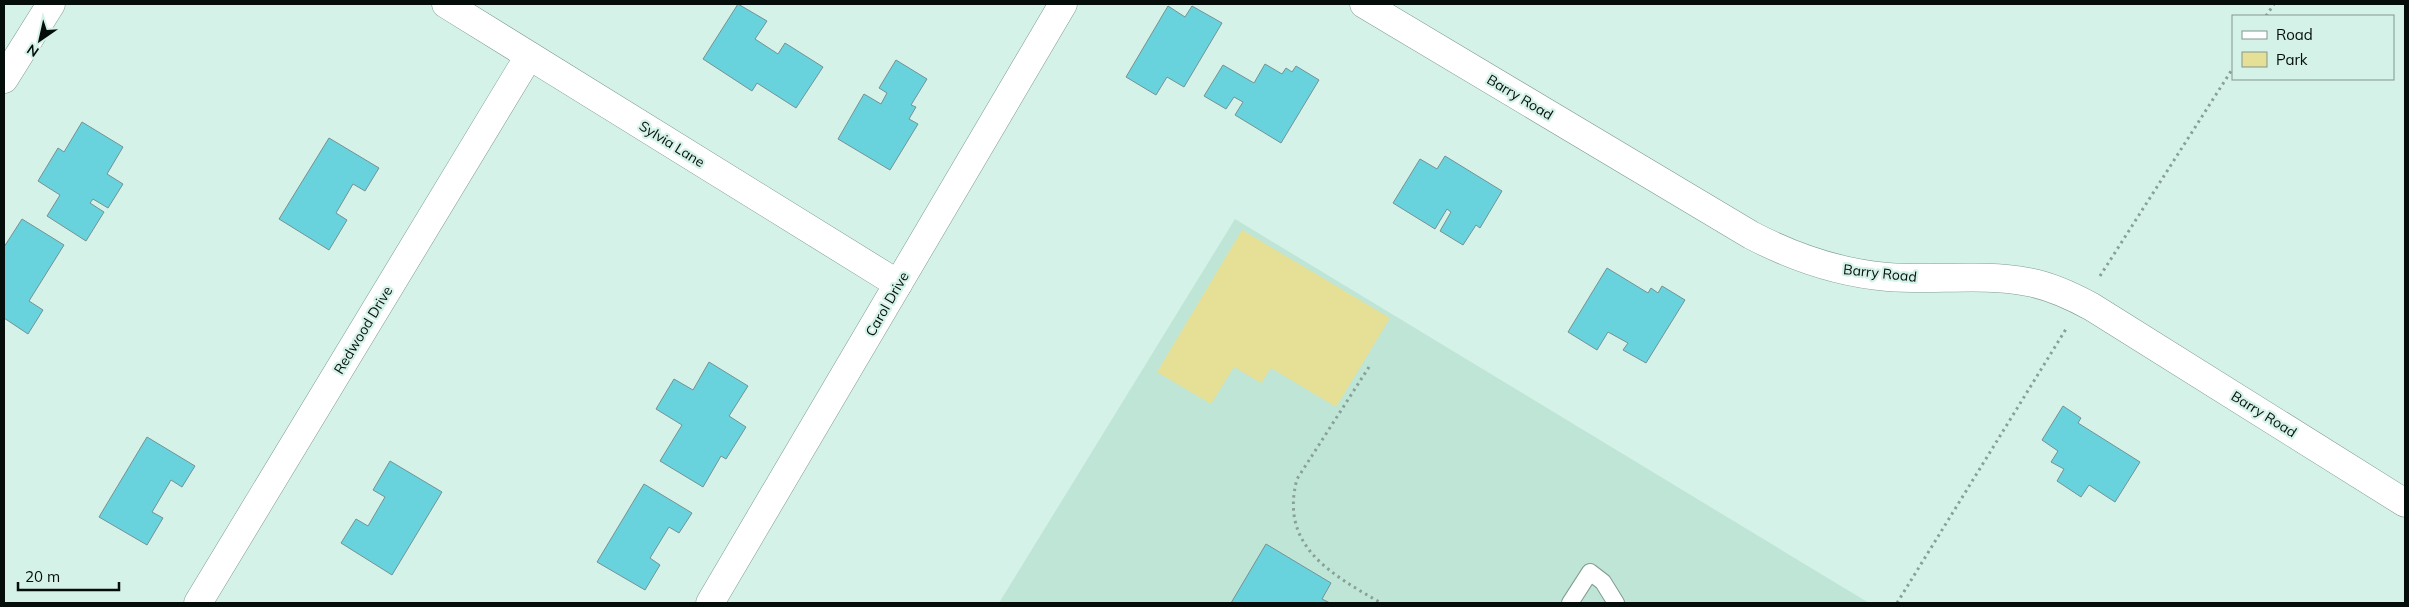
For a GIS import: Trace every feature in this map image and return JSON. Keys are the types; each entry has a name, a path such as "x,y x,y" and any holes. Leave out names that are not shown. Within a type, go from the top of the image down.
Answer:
{"street":[{"path":"4,79 51,4"},
{"name":"Sylvia Lane","path":"446,4 898,284"},
{"name":"Carol Drive","path":"710,603 1063,4"},
{"name":"Barry Road","path":"1364,4 1751,235 1782,251 1843,270 1888,277 2000,279 2029,282 2062,292 2084,302 2405,503"},
{"name":"Redwood Drive","path":"198,603 529,56"}],"lane":[{"path":"1570,603 1590,572 1603,582 1616,603"}],"path":[{"path":"2267,15 2274,4"},
{"path":"1897,603 2084,302 2232,70"},
{"path":"1368,367 1297,478 1292,498 1295,522 1303,541 1318,561 1332,574 1381,603"}],"shaded area":[{"path":"1235,219 1869,603 999,603"}],"green space":[{"path":"1242,230 1390,318 1336,407 1271,368 1261,383 1234,367 1211,404 1157,372"}],"building":[{"path":"738,4 767,21 755,39 778,54 785,43 823,67 796,108 757,83 752,91 703,59"},
{"path":"1168,6 1185,17 1192,6 1222,23 1184,87 1167,77 1156,95 1126,77"},
{"path":"896,60 927,79 911,105 916,107 909,119 918,124 890,170 838,139 864,94 881,104 887,93 879,88"},
{"path":"1265,64 1282,74 1286,68 1292,72 1296,66 1319,80 1281,143 1235,115 1243,102 1234,97 1226,109 1204,96 1223,65 1254,83"},
{"path":"82,122 123,147 107,174 123,184 108,208 93,199 90,203 104,212 86,241 47,216 60,195 38,181 58,148 64,152"},
{"path":"329,138 379,168 365,191 353,184 336,213 347,220 329,250 279,219"},
{"path":"1445,156 1502,191 1480,228 1476,225 1463,245 1440,231 1451,212 1447,209 1435,229 1393,203 1420,159 1437,169"},
{"path":"22,219 64,245 29,301 43,310 28,334 4,318 4,247"},
{"path":"1607,268 1648,293 1651,288 1658,293 1662,286 1685,300 1646,363 1623,350 1628,343 1608,332 1597,350 1568,332"},
{"path":"709,362 748,386 729,416 746,427 726,459 721,456 703,487 660,461 682,425 656,409 674,379 693,390"},
{"path":"2063,406 2081,418 2078,423 2140,462 2115,502 2089,485 2081,497 2057,481 2064,469 2051,462 2058,451 2042,440"},
{"path":"147,437 195,466 182,487 171,480 152,512 163,518 147,545 99,517"},
{"path":"390,461 442,492 392,575 341,543 356,519 368,526 385,497 373,490"},
{"path":"644,484 692,513 679,533 669,527 650,558 660,565 645,590 597,562"},
{"path":"1266,544 1331,583 1322,599 1330,603 1231,603"}]}
